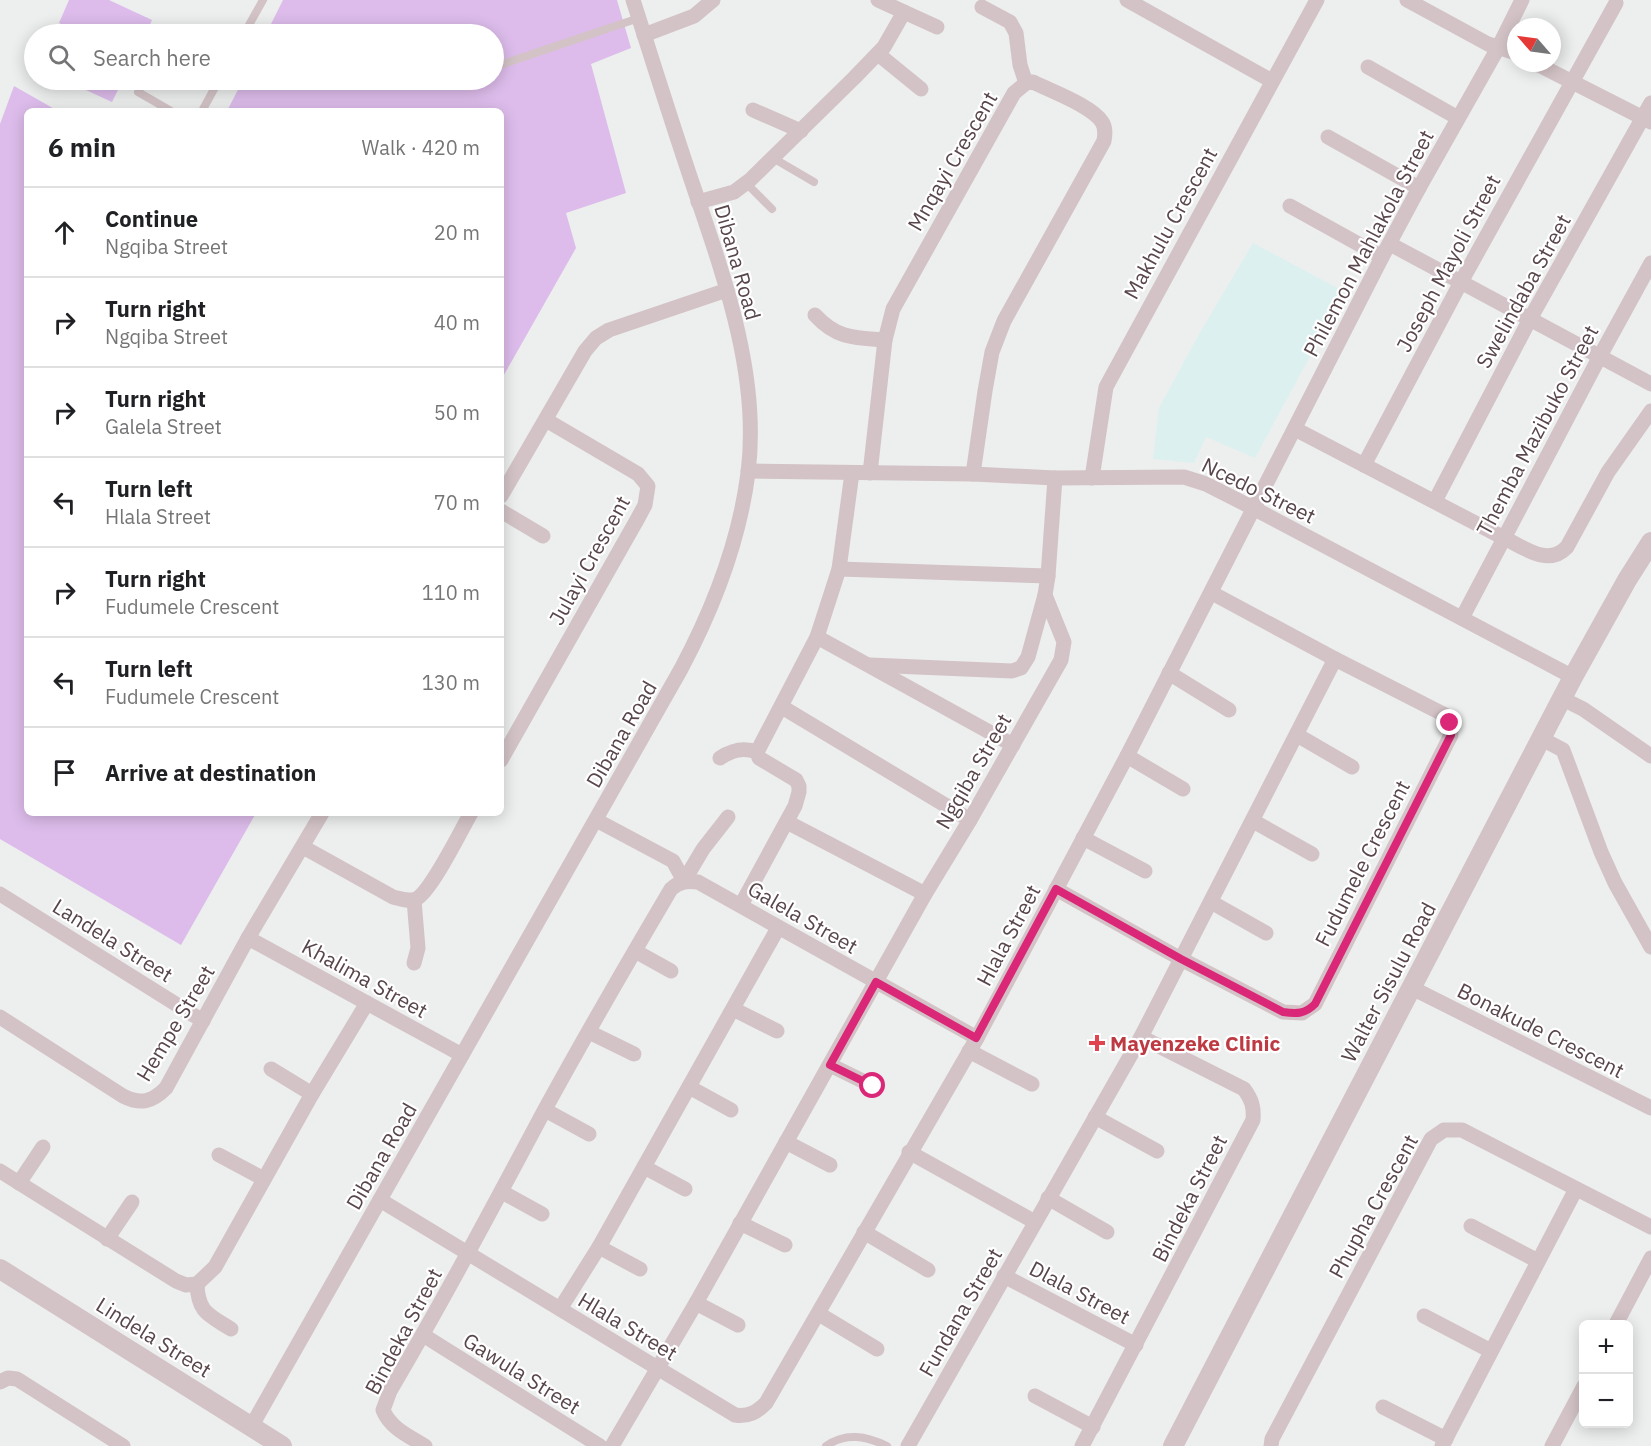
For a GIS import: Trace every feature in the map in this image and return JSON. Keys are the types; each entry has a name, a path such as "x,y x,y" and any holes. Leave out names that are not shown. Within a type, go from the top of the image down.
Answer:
{"street":[{"name":"Dibana Road","path":"251,1427 704,626 719,591 733,548 748,471 748,397 744,365 727,290 633,0"},
{"path":"644,35 694,16 713,0"},
{"path":"878,0 938,27"},
{"path":"1127,0 1272,81"},
{"name":"Makhulu Crescent","path":"1092,478 1106,387 1317,0"},
{"path":"1407,0 1488,44 1507,50"},
{"name":"Philemon Mahlakola Street","path":"1253,508 1419,188 1498,48 1522,0"},
{"name":"Joseph Mayoli Street","path":"1364,465 1461,282 1616,3"},
{"path":"982,8 1010,22 1016,33 1020,65 1026,83"},
{"path":"699,202 734,192 773,158 878,54 904,12"},
{"path":"878,54 921,89"},
{"path":"1368,67 1458,118"},
{"path":"1554,72 1647,120"},
{"name":"Mnqayi Crescent","path":"870,473 885,340 891,315 900,295 1014,93 1026,83 1033,82 1093,112 1102,122 1105,130 1104,141 1004,321 992,352 973,474"},
{"name":"Swelindaba Street","path":"1435,501 1530,319 1647,120 1651,103"},
{"path":"753,110 801,131"},
{"path":"1329,138 1419,188"},
{"path":"1290,206 1386,251 1461,282 1651,384"},
{"name":"Themba Mazibuko Street","path":"1462,618 1599,356 1651,263"},
{"path":"504,491 585,351 602,333 727,290"},
{"path":"815,315 826,327 848,337 885,340"},
{"path":"1295,429 1504,538 1537,554 1551,557 1560,554 1566,547 1608,472 1651,411"},
{"name":"Julayi Crescent","path":"504,755 638,518 648,494 648,486 638,474 546,420"},
{"name":"Ncedo Street","path":"748,471 973,474 1055,478 1184,477 1206,484 1253,508 1574,677"},
{"path":"741,905 795,806 799,786 796,780 759,758 757,752 817,637 839,569 852,473"},
{"path":"870,665 1012,671 1021,668 1028,657 1045,595 1055,478"},
{"name":"Hlala Street","path":"380,1200 735,1415 750,1415 758,1411 766,1402 819,1314 909,1152 973,1045 1212,593 1253,508"},
{"path":"504,513 543,536"},
{"name":"Walter Sisulu Road","path":"1173,1446 1574,677 1627,580 1651,542"},
{"path":"839,569 1048,576"},
{"name":"Fudumele Crescent","path":"1056,889 1181,959 1283,1012 1302,1013 1315,1004 1451,735 1450,723 1445,715 1212,593"},
{"name":"Ngqiba Street","path":"612,1446 696,1302 925,894 1061,660 1064,642 1045,595"},
{"path":"817,637 1013,745"},
{"name":"Fundana Street","path":"908,1446 1141,1037 1335,659"},
{"path":"1169,673 1229,710"},
{"path":"1563,699 1583,709 1651,756"},
{"path":"782,707 970,820"},
{"path":"1297,735 1352,767"},
{"path":"1542,739 1563,750 1601,852 1631,913 1651,947"},
{"path":"720,758 738,750 748,749 757,752"},
{"path":"1127,756 1183,789"},
{"name":"Hempe Street","path":"0,1018 123,1096 146,1102 159,1095 166,1088 248,938 320,816"},
{"path":"303,847 393,897 405,901 414,900 422,895 432,882 469,816"},
{"path":"469,1253 588,1032 671,889 684,881 703,849 728,817"},
{"path":"596,820 673,861 684,881"},
{"path":"1253,821 1312,854"},
{"path":"787,822 925,894"},
{"path":"1083,838 1145,871"},
{"name":"Galela Street","path":"684,881 698,882 741,905 876,982 973,1045"},
{"name":"Landela Street","path":"0,894 203,1021"},
{"path":"414,900 417,948 414,963"},
{"path":"1211,902 1266,933"},
{"path":"560,1309 599,1247 778,928"},
{"name":"Khalima Street","path":"248,938 462,1055"},
{"path":"635,951 671,971"},
{"name":"Bonakude Crescent","path":"1412,988 1651,1108"},
{"path":"0,1171 176,1281 186,1285 197,1284 215,1267 312,1094 367,1003"},
{"path":"733,1009 777,1031"},
{"path":"588,1032 634,1054"},
{"name":"Bindeka Street","path":"1082,1446 1253,1120 1254,1108 1244,1089 1141,1037"},
{"path":"973,1045 1032,1084"},
{"path":"830,1065 873,1086"},
{"path":"271,1069 312,1094"},
{"path":"689,1087 731,1110"},
{"path":"545,1110 589,1134"},
{"path":"1095,1117 1156,1151"},
{"name":"Phupha Crescent","path":"1270,1446 1431,1139 1444,1130 1462,1130 1651,1227"},
{"path":"786,1142 830,1165"},
{"path":"19,1183 43,1147"},
{"path":"909,1152 1035,1222"},
{"path":"219,1155 264,1179"},
{"path":"644,1167 686,1189"},
{"path":"1383,1407 1444,1442 1576,1189"},
{"path":"502,1192 542,1214"},
{"path":"1048,1198 1107,1232"},
{"path":"107,1239 132,1202"},
{"path":"740,1223 785,1245"},
{"path":"1471,1226 1538,1261"},
{"path":"864,1232 928,1270"},
{"path":"599,1247 640,1269"},
{"name":"Bindeka Street","path":"426,1446 392,1425 383,1410 390,1391 469,1253"},
{"path":"1618,1320 1651,1258"},
{"name":"Lindela Street","path":"0,1269 282,1446"},
{"name":"Dlala Street","path":"1004,1276 1136,1345"},
{"path":"197,1284 198,1300 204,1310 231,1329"},
{"path":"696,1302 738,1325"},
{"path":"819,1314 877,1349"},
{"path":"1424,1316 1491,1351"},
{"name":"Gawula Street","path":"423,1335 600,1446"},
{"path":"0,1382 8,1378 17,1379 123,1446"},
{"path":"1552,1446 1579,1395"},
{"path":"1035,1396 1093,1427"}],"lane":[{"path":"250,24 263,0"},
{"path":"504,64 639,18"},
{"path":"139,90 138,92 166,108"},
{"path":"204,108 214,90"},
{"path":"773,158 814,182"},
{"path":"746,183 772,209"},
{"path":"826,1446 850,1436 887,1446"}],"shaded area":[{"path":"69,0 109,0 152,20 150,24 59,23"},
{"path":"283,0 617,0 631,48 591,64 626,193 566,213 576,248 504,375 504,108 229,108 238,90 504,90 504,24 271,24"},
{"path":"14,86 53,108 24,108 24,816 254,816 181,945 0,839 0,124"},
{"path":"86,90 118,90 112,102"}],"sand":[{"path":"1253,243 1345,292 1255,458 1206,437 1194,463 1153,459 1159,408 1199,334"}],"place":[{"name":"Mayenzeke Clinic","path":"1097,1043"}],"route":[{"path":"873,1086 830,1065 876,982 976,1038 1056,889 1181,959 1283,1012 1294,1014 1309,1010 1315,1004 1451,735 1450,723"}]}
